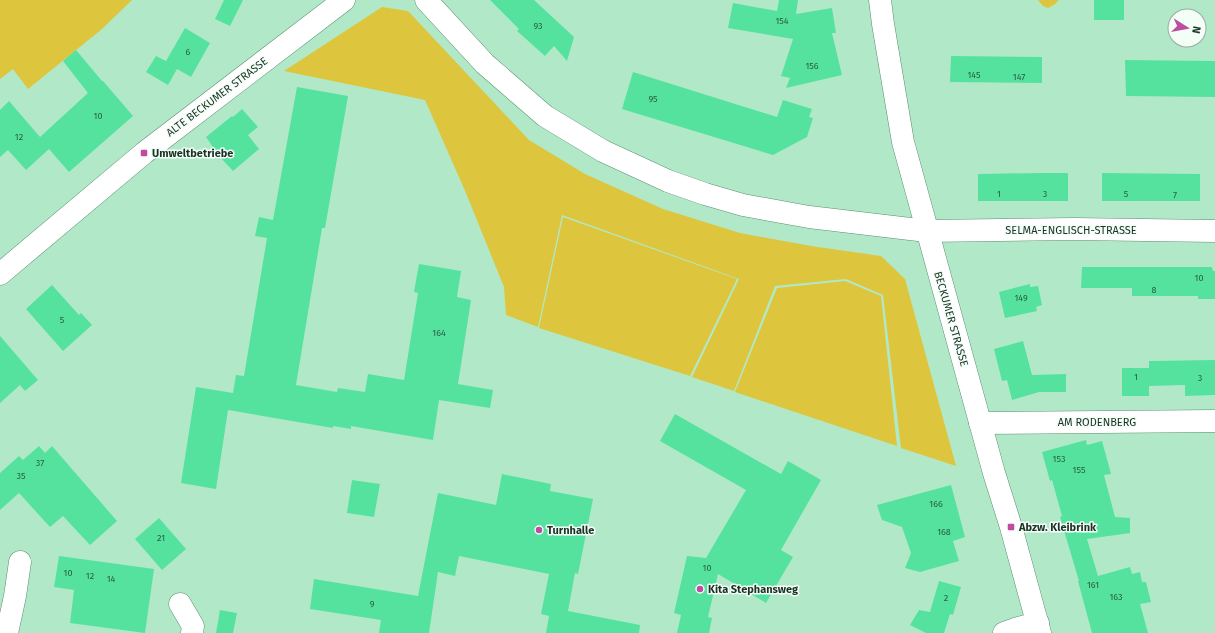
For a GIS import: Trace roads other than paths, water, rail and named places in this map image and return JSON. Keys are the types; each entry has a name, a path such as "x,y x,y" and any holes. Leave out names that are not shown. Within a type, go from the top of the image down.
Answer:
{"main road":[{"name":"ALTE BECKUMER STRASSE","path":"0,274 144,153 344,0"},
{"name":"SELMA-ENGLISCH-STRASSE","path":"426,0 485,64 545,116 603,151 676,184 705,194 743,205 809,217 927,232 1074,229 1215,231"},
{"name":"BECKUMER STRASSE","path":"880,0 903,142 980,423 1039,628"},
{"name":"AM RODENBERG","path":"980,423 1215,421"},
{"path":"7,633 15,596 20,562"},
{"path":"180,604 194,626 192,633"},
{"path":"1004,633 1015,629 1039,628"}],"place":[{"name":"Umweltbetriebe","path":"144,153"},
{"name":"Abzw. Kleibrink","path":"1011,527"},
{"name":"Turnhalle","path":"539,530"},
{"name":"Kita Stephansweg","path":"700,589"}]}
